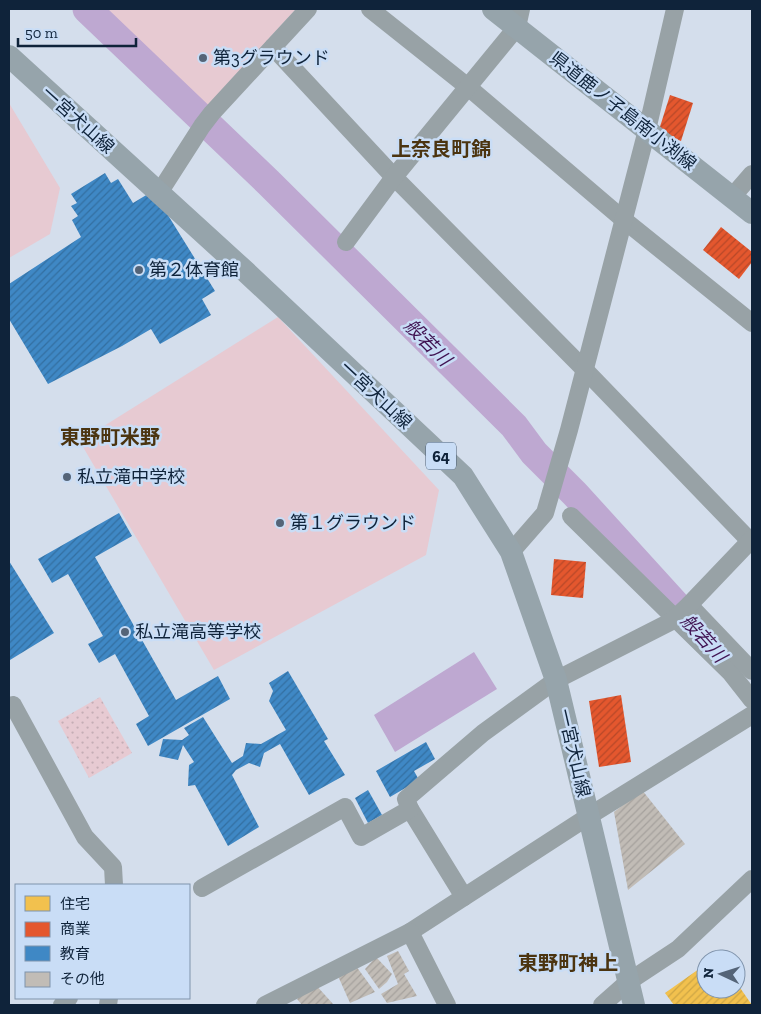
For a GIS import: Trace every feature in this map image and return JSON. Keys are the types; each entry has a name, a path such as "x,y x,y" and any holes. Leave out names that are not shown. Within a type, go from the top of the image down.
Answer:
{"main road":[{"name":"県道鹿ノ子島南小渕線","path":"493,9 519,18 647,130 752,213"},
{"name":"一宮犬山線","path":"9,56 253,279 463,476 511,552 556,680 634,1005"}],"street":[{"path":"159,193 207,119 308,9"},
{"path":"370,9 468,88 624,220 752,323"},
{"path":"511,552 545,513 624,220 675,9"},
{"path":"346,242 394,177 468,88 519,18"},
{"path":"273,47 394,177 751,540 689,605 675,617 656,629 556,680 483,733 406,800 464,897"},
{"path":"732,198 752,174"},
{"path":"571,516 730,672 752,700"},
{"path":"689,605 752,671"},
{"path":"9,708 13,705 85,837 113,867 114,884"},
{"path":"265,1005 284,1001 410,932 589,816 752,716"},
{"path":"202,888 345,807 361,837 410,809"},
{"path":"602,1005 628,982 678,949 752,879"},
{"path":"410,932 447,1005"}],"shaded area":[{"name":"第3グラウンド","path":"106,9 296,9 205,108"},
{"path":"9,103 60,188 50,234 9,258"},
{"name":"第１グラウンド","path":"278,317 439,490 426,555 214,670 83,447 88,436"},
{"path":"474,652 497,689 395,752 374,715"},
{"path":"100,697 132,753 89,778 58,721"}],"building: 住宅":[{"path":"696,971 696,999 746,999 746,996 752,1005 674,1005 665,993"}],"building: 商業":[{"path":"670,95 693,103 681,141 658,133"},
{"path":"721,227 752,252 752,262 739,279 703,250"},
{"path":"554,559 586,562 583,598 551,595"},
{"path":"621,695 631,762 599,767 589,701"}],"building: 教育":[{"name":"第２体育館","path":"105,173 111,183 118,179 133,203 153,191 215,291 202,299 211,315 160,344 151,329 48,384 9,319 9,284 81,237 72,220 78,216 71,206 77,203 71,194"},
{"path":"119,513 132,536 95,557 176,700 218,676 230,699 148,746 136,724 149,716 115,654 99,663 88,644 103,636 68,574 52,583 38,559"},
{"path":"9,561 54,633 10,660 9,659"},
{"path":"288,671 328,739 324,741 345,775 309,795 280,744 264,753 260,767 249,763 236,770 232,775 259,827 228,846 195,785 188,786 189,765 194,762 183,745 178,760 159,756 163,739 182,740 189,735 184,728 203,717 232,763 243,756 246,743 261,744 286,730 269,701 273,691 269,683"},
{"path":"426,742 435,759 414,771 419,780 390,797 376,771"},
{"path":"368,790 382,815 368,823 355,798"}],"building: その他":[{"path":"642,790 685,844 628,890 614,812"},
{"path":"398,951 409,971 404,974 417,996 387,1003 381,994 398,984 387,956"},
{"path":"376,957 392,974 379,989 365,969"},
{"path":"356,966 375,992 350,1003 338,976"},
{"path":"315,984 334,1005 302,1005 297,999"}],"waterway":[{"name":"般若川","path":"87,9 268,182 514,426 534,453 575,494 716,649"}],"place":[{"name":"第3グラウンド","path":"203,58"},
{"name":"第２体育館","path":"139,270"},
{"name":"私立滝中学校","path":"67,477"},
{"name":"第１グラウンド","path":"280,523"},
{"name":"私立滝高等学校","path":"125,632"}],"district":[{"name":"上奈良町錦","path":"441,149"},
{"name":"東野町米野","path":"110,437"},
{"name":"東野町神上","path":"568,963"}]}
